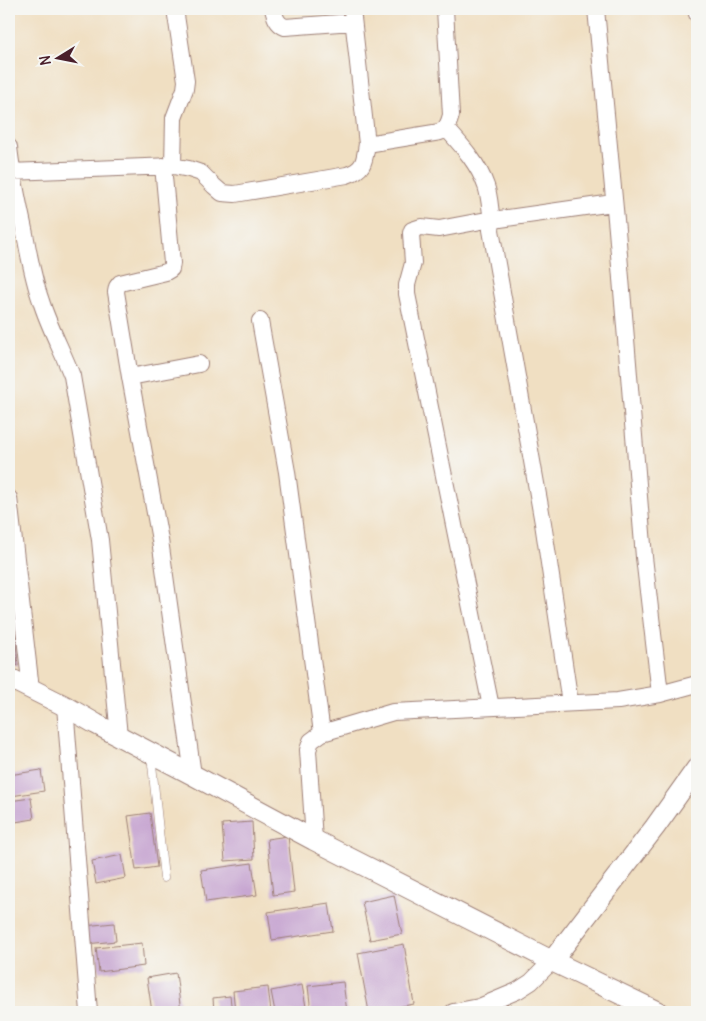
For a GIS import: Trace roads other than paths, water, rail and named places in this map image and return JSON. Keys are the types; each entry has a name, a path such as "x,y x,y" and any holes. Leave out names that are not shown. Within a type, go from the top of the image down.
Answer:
{"street":[{"path":"175,9 186,81 185,89 174,118 168,166 171,269 166,272 120,283 116,292 160,540 194,775"},
{"path":"10,171 168,166 201,173 222,193 234,194 358,172 364,162 367,144 352,16 285,27 277,21 273,9"},
{"path":"367,144 440,132 446,128 451,115 445,9"},
{"path":"596,9 644,557 660,694"},
{"path":"696,9 697,14"},
{"path":"446,128 473,161 482,175 487,188 492,220 491,230 542,522 570,703"},
{"path":"9,147 10,171 34,279 50,326 72,376 100,540 119,736"},
{"path":"492,707 407,294 407,285 413,262 411,233 412,230 421,227 439,229 613,203"},
{"path":"260,321 287,472 322,733"},
{"path":"130,377 200,364"},
{"path":"9,498 32,689"},
{"path":"9,678 65,706 314,840 552,961 658,1012"},
{"path":"314,840 308,750 311,741 322,733 393,712 618,701 660,694 697,684"},
{"path":"65,706 89,1012"},
{"path":"452,1012 479,1010 531,982 552,961 655,827 697,768"}],"lane":[{"path":"151,752 164,878"}]}
